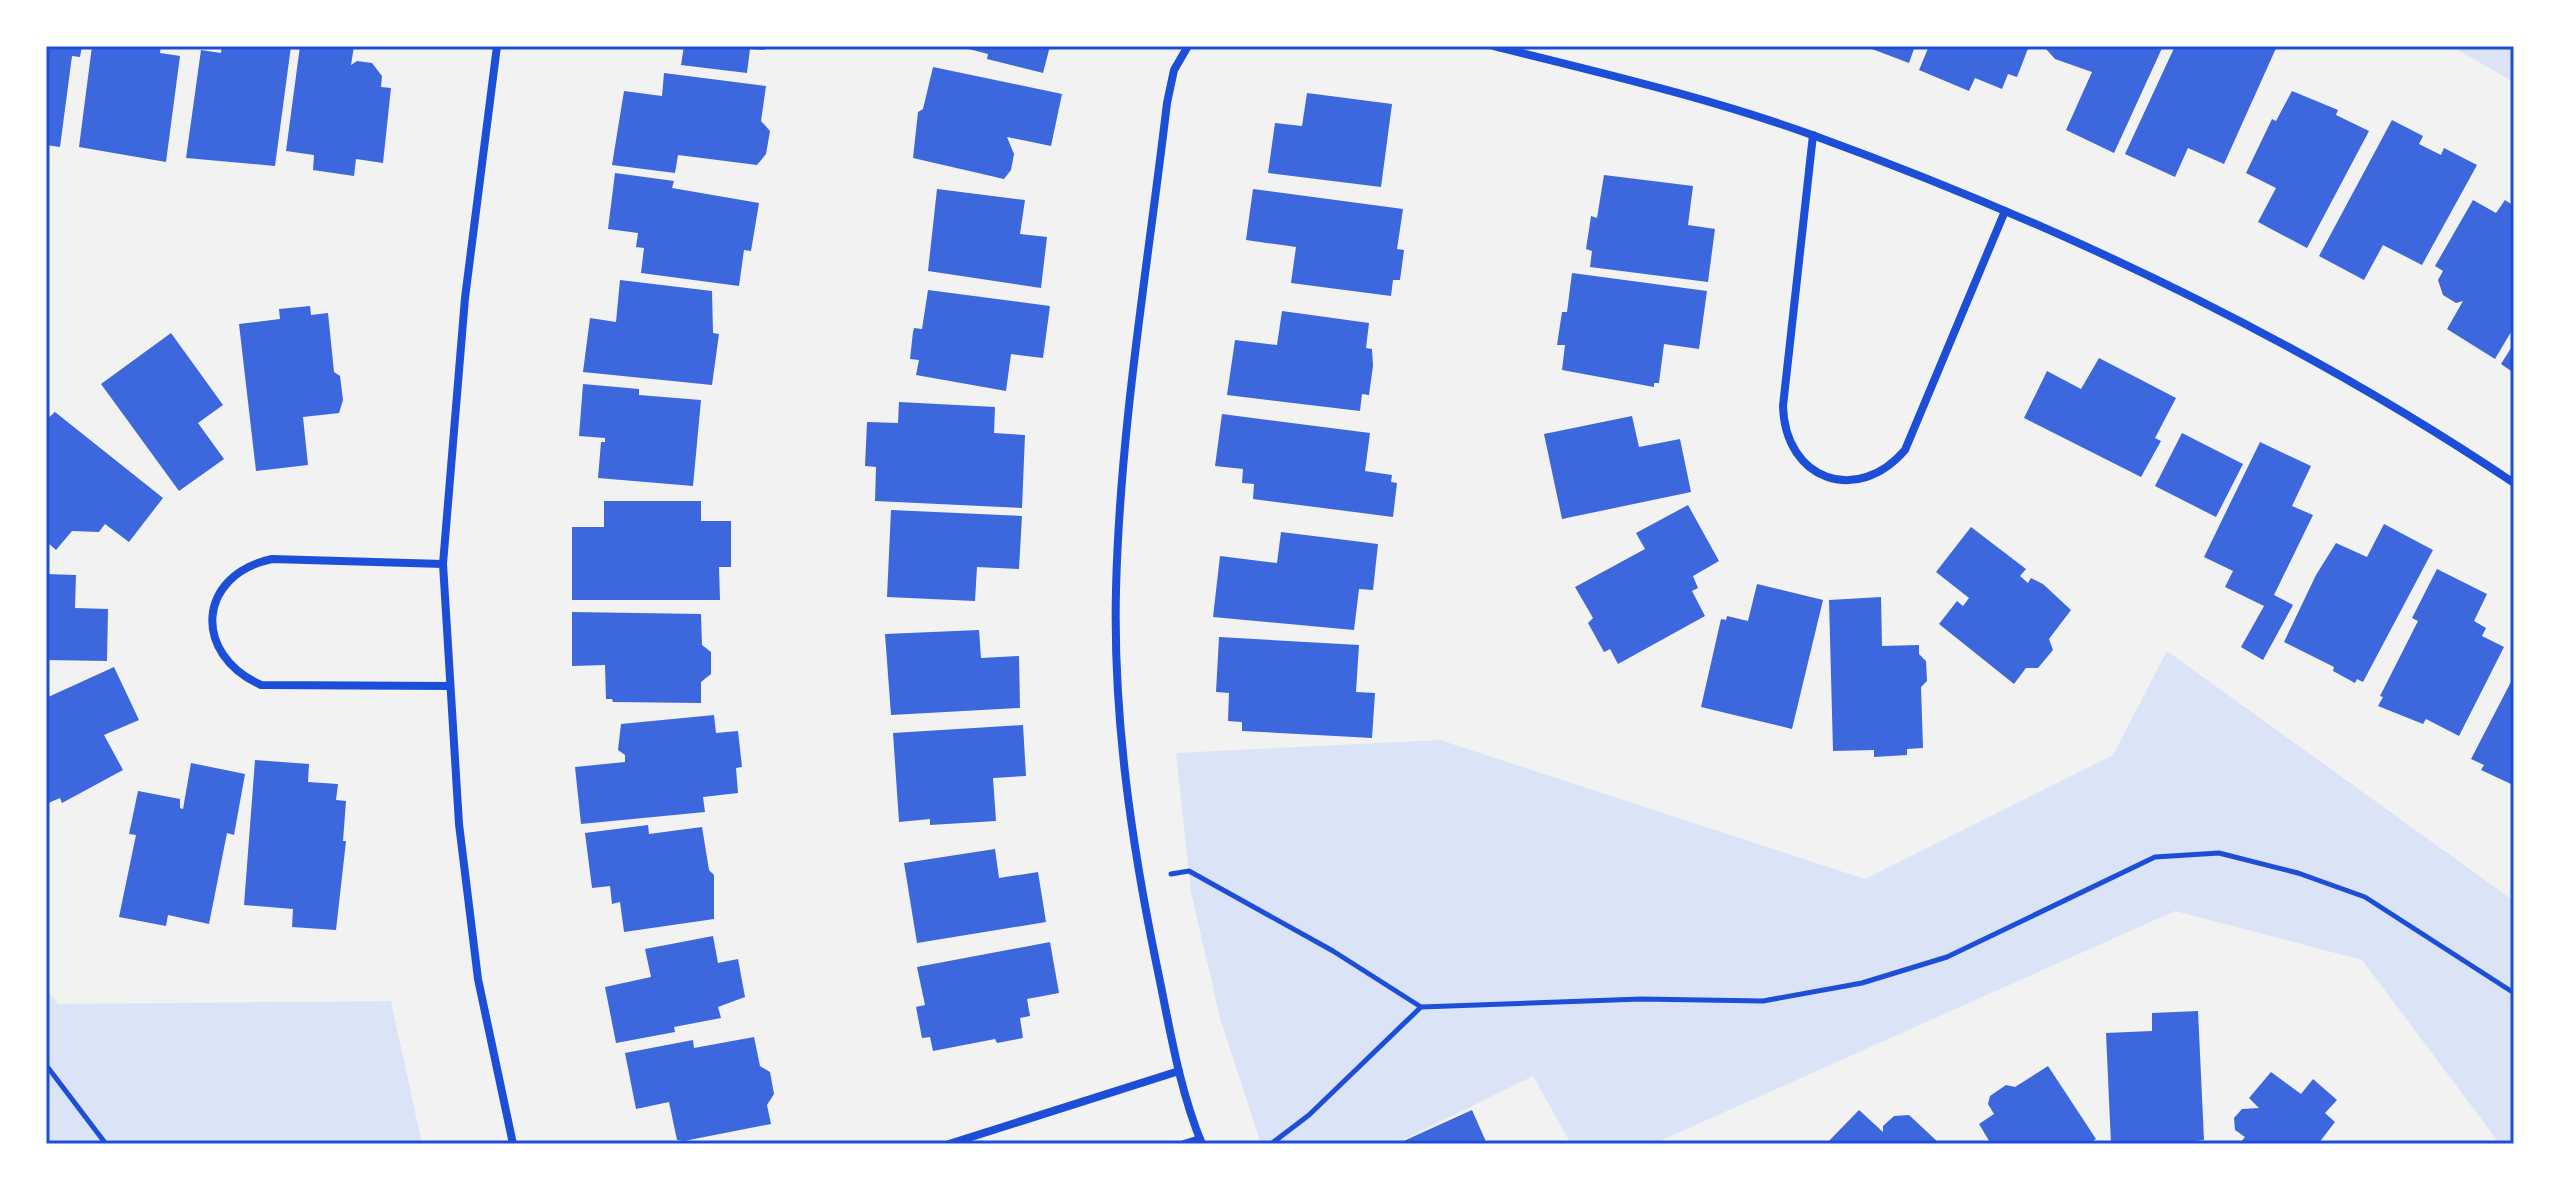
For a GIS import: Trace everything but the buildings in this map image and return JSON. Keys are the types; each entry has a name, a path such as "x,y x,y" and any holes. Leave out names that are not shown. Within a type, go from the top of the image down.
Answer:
{"street":[{"path":"497,46 465,298 443,564 459,824 478,979 513,1144"},
{"path":"1184,1144 1201,1141 1179,1071 1139,878 1119,699 1116,593 1120,497 1167,103 1174,70 1188,46"},
{"path":"1494,46 1654,87 1813,135 2005,211 2193,295 2398,412 2514,483"},
{"path":"1813,135 1783,406 1784,426 1790,445 1801,461 1817,473 1836,480 1855,481 1875,476 1892,465 1905,450 2005,211"},
{"path":"443,564 272,559 254,563 237,572 224,585 211,619 214,641 225,660 240,676 261,685 450,686"},
{"path":"949,1144 1179,1071"}],"path":[{"path":"1139,878 1189,871 1333,951 1421,1007 1641,999 1763,1001 1862,983 1947,957 2155,857 2219,853 2298,873 2365,897 2514,993"},
{"path":"1271,1144 1309,1115 1421,1007"},
{"path":"46,1065 106,1144"}],"shaded area":[{"path":"2451,46 2514,46 2514,82"},
{"path":"2167,651 2514,901 2514,1144 2500,1144 2362,960 2175,911 1653,1144 1571,1144 1533,1076 1395,1144 1261,1144 1220,1018 1191,892 1176,753 1440,740 1865,879 2113,755"},
{"path":"46,989 58,1004 391,1001 422,1144 46,1144"}]}
